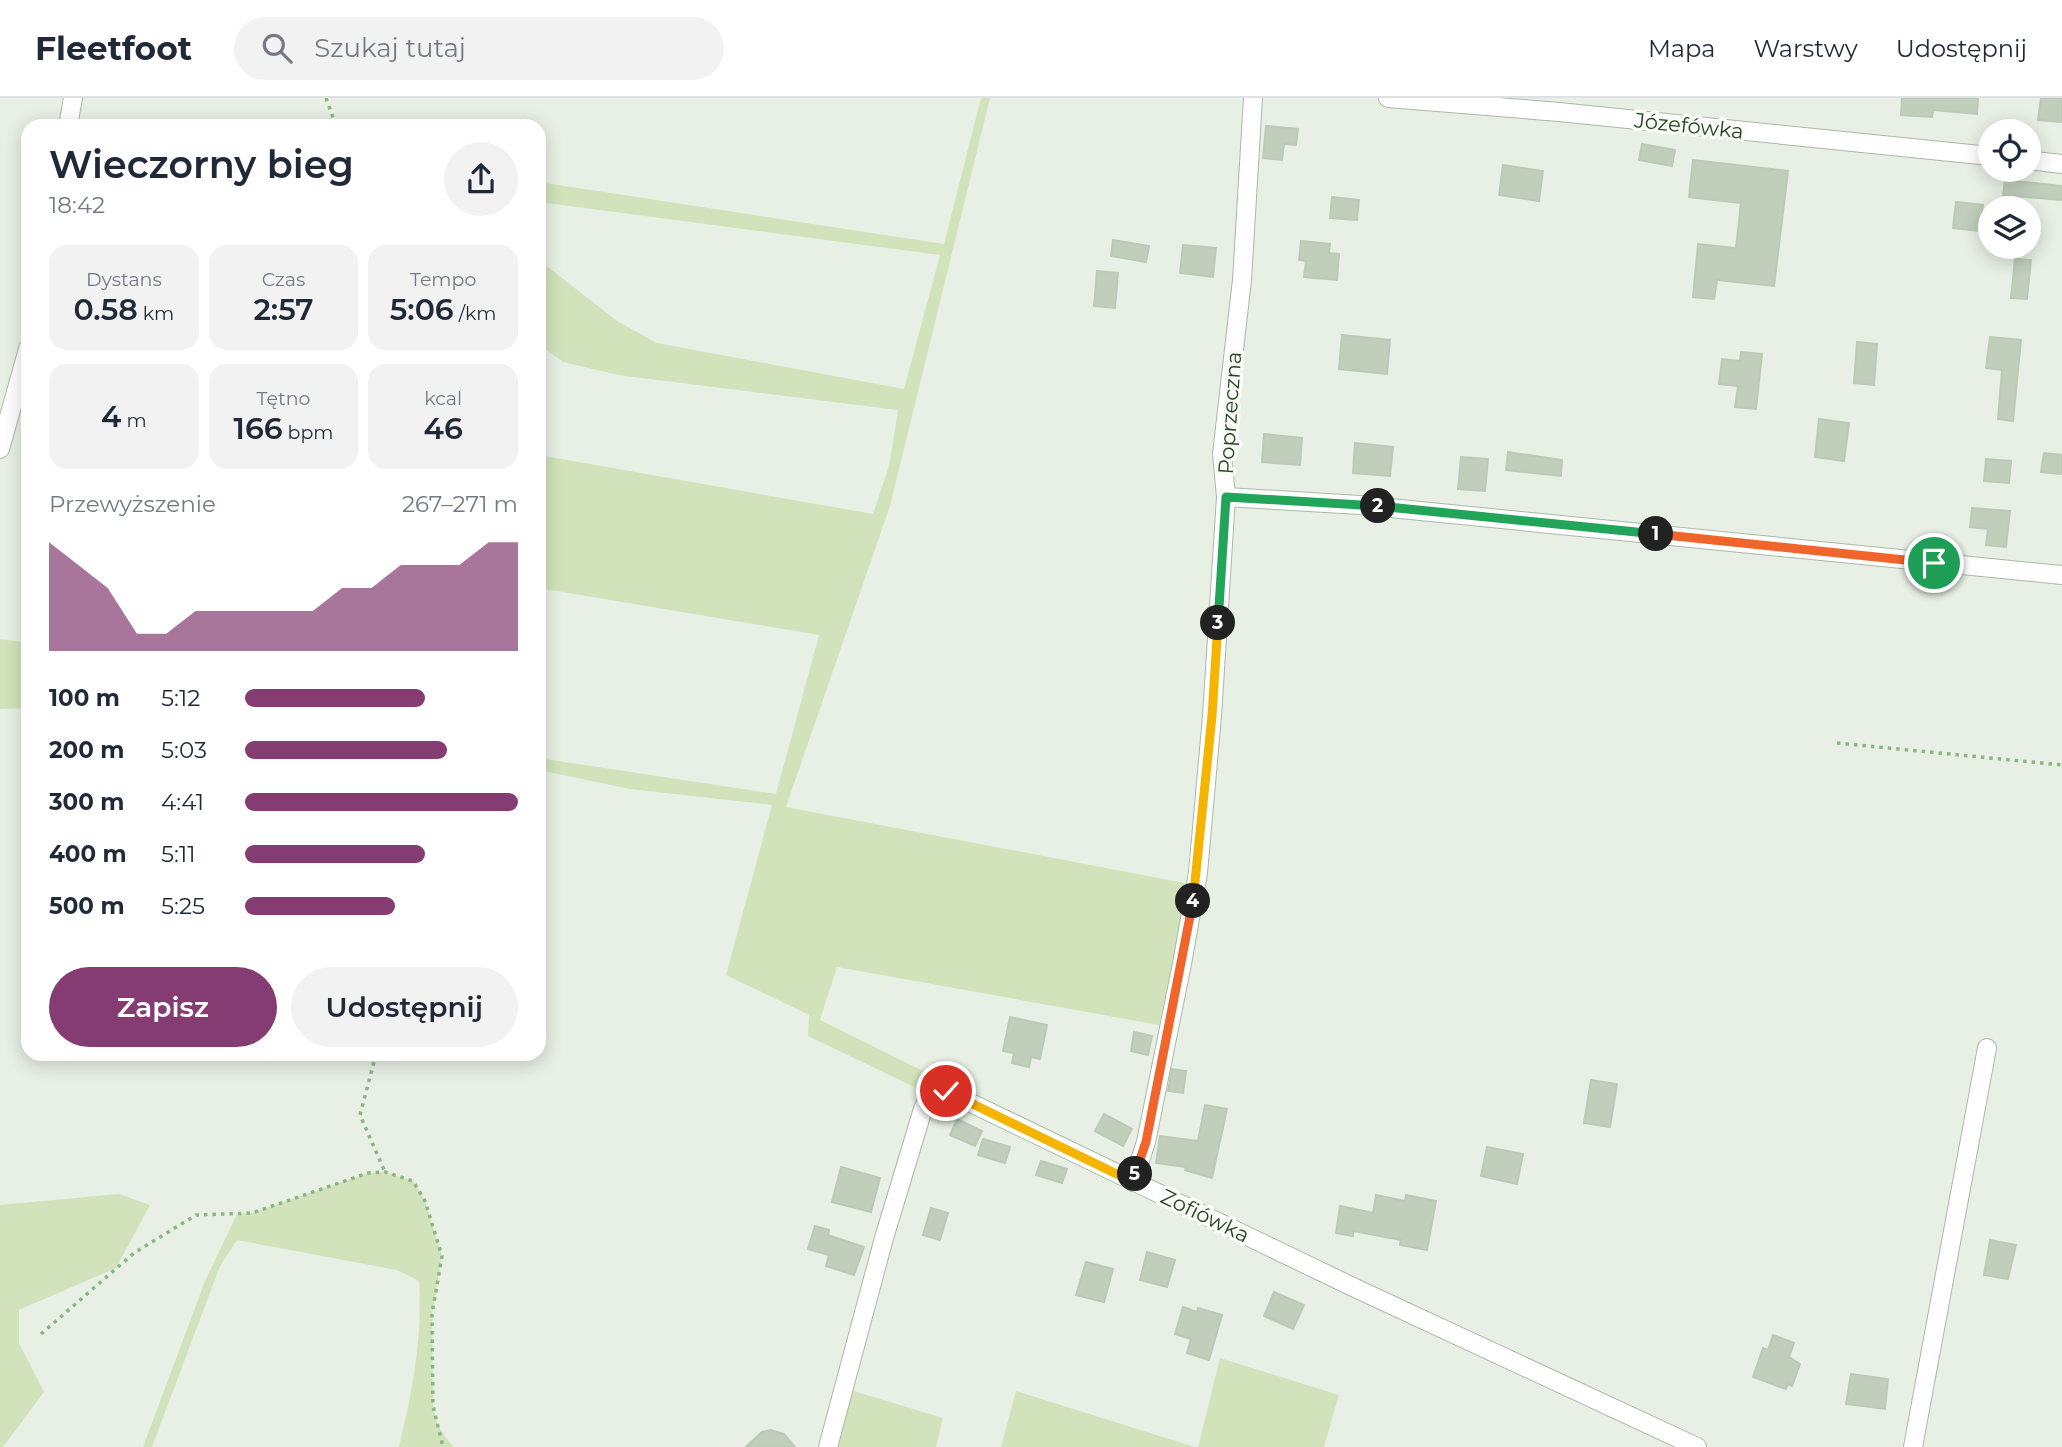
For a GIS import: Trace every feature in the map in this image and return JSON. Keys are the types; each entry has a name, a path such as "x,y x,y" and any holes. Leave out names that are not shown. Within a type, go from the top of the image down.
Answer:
{"street":[{"path":"69,119 73,98"},
{"name":"Poprzeczna","path":"1133,1182 1146,1142 1198,873 1212,716 1226,497 1222,454 1242,280 1253,98"},
{"name":"Józefówka","path":"1388,98 1978,155"},
{"path":"2041,162 2062,164"},
{"path":"0,449 21,374"},
{"path":"1226,497 1360,505 2062,575"},
{"path":"1913,1447 1987,1048"},
{"name":"Zofiówka","path":"828,1447 884,1238 923,1109 929,1097 938,1092 954,1094 1133,1182 1697,1447"}],"path":[{"path":"326,98 334,119"},
{"path":"1836,743 2062,765"},
{"path":"374,1061 360,1115 385,1172"},
{"path":"41,1334 134,1253 196,1214 252,1213 368,1173 385,1172 413,1181 425,1201 442,1256 432,1314 433,1406 443,1447"}],"green space":[{"path":"981,98 990,98 890,506 786,807 1190,884 1159,1025 837,967 820,1020 941,1080 927,1093 808,1036 809,1015 726,975 772,805 630,789 546,771 546,759 776,794 819,635 546,589 546,456 873,514 889,466 898,410 618,375 563,362 546,349 546,265 617,321 657,343 904,389 940,255 546,203 546,183 944,244"},
{"path":"0,639 21,642 21,708 0,709"},
{"path":"385,1172 413,1181 425,1201 442,1256 432,1314 433,1406 438,1426 453,1447 399,1447 415,1365 419,1281 397,1270 237,1240 220,1266 152,1447 143,1447 205,1281 237,1214 252,1213 368,1173"},
{"path":"119,1194 150,1205 116,1268 19,1310 19,1343 44,1392 3,1447 0,1447 0,1205"},
{"path":"1220,1358 1339,1395 1324,1447 1198,1447"},
{"path":"844,1388 943,1418 936,1447 828,1447"},
{"path":"1016,1391 1195,1447 1001,1447"}],"building":[{"path":"1902,98 1978,98 1977,114 1933,110 1932,117 1901,115"},
{"path":"2041,98 2062,98 2062,122 2038,119"},
{"path":"1266,126 1298,129 1296,145 1284,144 1282,160 1263,158"},
{"path":"1642,144 1675,150 1672,166 1639,160"},
{"path":"1693,160 1788,171 1774,286 1717,280 1714,299 1693,297 1698,244 1736,248 1741,203 1689,197"},
{"path":"1503,165 1543,171 1539,201 1499,195"},
{"path":"2005,182 2062,186 2062,200 2041,198 2041,196 2003,195"},
{"path":"1332,197 1359,200 1357,220 1330,218"},
{"path":"1956,202 1978,204 1978,231 1953,228"},
{"path":"1113,240 1149,246 1146,262 1111,256"},
{"path":"1301,241 1330,244 1329,253 1339,254 1337,280 1304,277 1306,261 1299,260"},
{"path":"1183,245 1216,248 1213,277 1180,273"},
{"path":"2015,259 2031,260 2027,299 2011,298"},
{"path":"1097,271 1118,273 1115,308 1094,306"},
{"path":"1342,335 1390,340 1387,374 1339,369"},
{"path":"1990,337 2021,340 2013,421 1998,419 2002,370 1986,368"},
{"path":"1857,342 1877,344 1874,385 1854,383"},
{"path":"1741,352 1762,354 1756,409 1735,407 1738,386 1719,384 1722,359 1740,361"},
{"path":"1819,419 1849,423 1844,461 1815,457"},
{"path":"1264,434 1302,438 1300,465 1262,462"},
{"path":"1355,443 1393,447 1390,476 1353,473"},
{"path":"1508,452 1562,460 1561,476 1506,470"},
{"path":"2044,453 2062,455 2062,474 2041,472"},
{"path":"1461,457 1488,459 1485,491 1458,489"},
{"path":"1986,459 2011,461 2009,483 1984,481"},
{"path":"1972,508 2010,511 2006,547 1986,545 1988,529 1970,527"},
{"path":"1010,1017 1047,1025 1040,1059 1031,1057 1029,1067 1012,1063 1014,1053 1003,1051"},
{"path":"1134,1032 1152,1036 1148,1055 1131,1051"},
{"path":"1172,1069 1186,1071 1183,1093 1168,1091"},
{"path":"1591,1080 1617,1084 1610,1127 1584,1123"},
{"path":"1205,1105 1227,1109 1212,1178 1185,1170 1186,1167 1156,1163 1160,1136 1198,1141"},
{"path":"1104,1114 1132,1129 1123,1146 1095,1131"},
{"path":"957,1119 982,1131 975,1146 950,1135"},
{"path":"983,1139 1010,1147 1005,1163 978,1155"},
{"path":"1487,1147 1523,1154 1517,1184 1481,1176"},
{"path":"1041,1161 1067,1169 1062,1183 1036,1175"},
{"path":"841,1167 880,1178 871,1212 832,1202"},
{"path":"1376,1195 1405,1201 1406,1195 1436,1201 1427,1250 1400,1245 1401,1240 1353,1231 1353,1236 1336,1233 1340,1206 1373,1213"},
{"path":"931,1208 948,1213 940,1240 923,1235"},
{"path":"815,1226 829,1230 828,1235 864,1247 854,1275 826,1266 829,1255 808,1249"},
{"path":"1990,1240 2016,1245 2008,1279 1984,1275"},
{"path":"1147,1252 1175,1260 1167,1287 1140,1280"},
{"path":"1086,1262 1113,1269 1104,1302 1076,1295"},
{"path":"1274,1292 1304,1305 1293,1329 1264,1316"},
{"path":"1183,1307 1222,1315 1209,1360 1187,1353 1191,1339 1175,1334"},
{"path":"1773,1335 1794,1343 1789,1357 1800,1364 1792,1386 1788,1384 1786,1389 1753,1377 1763,1348 1768,1350"},
{"path":"1851,1374 1888,1379 1885,1409 1846,1404"},
{"path":"770,1430 784,1434 795,1447 746,1447 762,1432"}],"route":[{"path":"946,1091 1133,1182 1146,1142 1198,873 1212,716 1226,497 1360,505 1934,563"}]}
